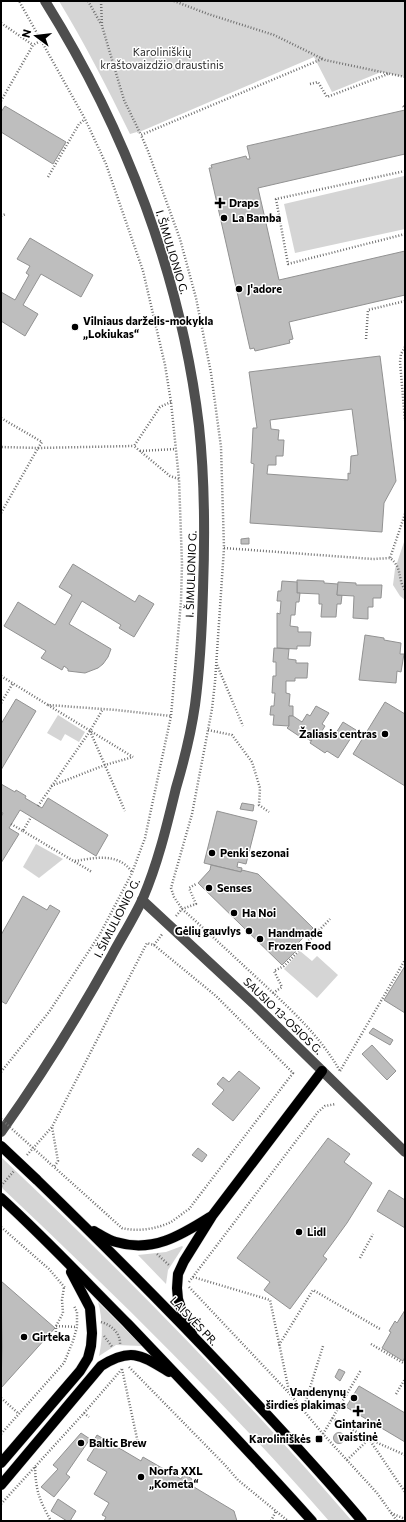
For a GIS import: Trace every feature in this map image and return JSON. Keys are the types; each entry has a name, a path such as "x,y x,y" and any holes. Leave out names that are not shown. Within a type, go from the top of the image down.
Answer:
{"main road":[{"path":"198,1342 183,1314 178,1299 178,1274 212,1216 322,1071"},
{"name":"LAISVĖS PR.","path":"1,1146 86,1227 198,1342 305,1455 362,1521"},
{"path":"1,1198 11,1206 63,1258 180,1379 273,1477 312,1521"},
{"path":"86,1227 115,1242 148,1246 168,1241 185,1233 212,1216"},
{"path":"1,1463 84,1365 88,1358 92,1333 90,1308 63,1258"},
{"path":"1,1485 101,1366 120,1356 132,1355 144,1357 180,1379"}],"street":[{"name":"I. ŠIMULIONIO G.","path":"1,1132 34,1086 99,978 142,900 162,843 184,759 194,707 200,661 205,550 204,485 198,424 181,324 164,262 145,204 127,158 102,103 64,32 45,1"},
{"name":"SAUSIO 13-OSIOS G.","path":"142,900 254,1004 405,1152"}],"path":[{"path":"1,1072 53,1006 100,934 132,873 145,838 171,716 181,601 182,564 179,479 171,402 165,365 143,271 106,164 85,119 19,1"},
{"path":"88,1 102,26 124,100 148,151 180,238 196,298 211,373 221,447 224,548 212,709 192,814 171,888 174,897 182,909 273,993 315,1035 331,1055 344,1076"},
{"path":"101,1 102,26"},
{"path":"174,1 208,14 274,35 322,59 405,77"},
{"path":"1,23 33,46"},
{"path":"1,101 33,46 42,40"},
{"path":"141,135 322,59"},
{"path":"310,84 318,82 327,97 389,74"},
{"path":"48,177 79,124 85,119"},
{"path":"405,171 276,199 288,264 405,234"},
{"path":"1,216 6,214"},
{"path":"366,339 368,310 405,301"},
{"path":"405,347 401,354 401,375 405,421"},
{"path":"401,375 405,373"},
{"path":"134,446 160,407 171,402"},
{"path":"1,418 42,442 1,513"},
{"path":"1,447 38,448 134,446 170,476 179,479"},
{"path":"140,451 176,450"},
{"path":"390,558 405,514"},
{"path":"224,548 373,559 390,558 396,562 400,570 400,583 405,590"},
{"path":"216,664 243,726"},
{"path":"1,676 133,757 105,765 51,786"},
{"path":"1,702 13,683"},
{"path":"48,705 171,716"},
{"path":"38,806 90,731 103,709"},
{"path":"208,730 232,735 252,762 260,788 259,805 269,812"},
{"path":"90,731 125,810"},
{"path":"23,831 31,817"},
{"path":"11,824 92,872"},
{"path":"75,861 103,857 112,859 128,867 132,873"},
{"path":"182,909 196,904 189,888 196,884"},
{"path":"273,993 282,987 274,971 284,966 330,919"},
{"path":"1,1119 54,1167 122,1228 132,1231 153,1228 170,1222 189,1208 293,1074 216,996 154,945 147,943 52,1127 26,1156"},
{"path":"340,1071 350,1057 405,960"},
{"path":"336,1104 325,1106 318,1112 189,1282 189,1288 290,1393 323,1434 377,1493 396,1521"},
{"path":"52,1127 58,1161 54,1167"},
{"path":"1,1186 16,1168"},
{"path":"2,1229 49,1269 68,1291"},
{"path":"360,1258 373,1234"},
{"path":"178,1274 189,1282"},
{"path":"193,1277 270,1300 290,1393"},
{"path":"56,1332 56,1326 63,1313 62,1300 64,1287"},
{"path":"279,1344 313,1290 380,1329"},
{"path":"1,1434 64,1363 77,1327 77,1312 74,1305"},
{"path":"91,1318 106,1324 114,1330 120,1339 120,1356"},
{"path":"56,1326 77,1327"},
{"path":"103,1335 112,1346"},
{"path":"371,1344 405,1364"},
{"path":"303,1410 323,1346"},
{"path":"1,1504 84,1413 126,1364 238,1480 288,1521"},
{"path":"122,1368 138,1443"},
{"path":"323,1434 361,1370"},
{"path":"396,1394 405,1379"},
{"path":"1,1398 19,1414"},
{"path":"84,1413 89,1416"},
{"path":"332,1418 369,1439 405,1455"},
{"path":"346,1460 369,1439"},
{"path":"369,1439 405,1492"},
{"path":"35,1467 36,1488 41,1502 51,1521"},
{"path":"188,1469 194,1472"},
{"path":"271,1521 276,1511"},
{"path":"391,1512 405,1519"}],"green space":[{"name":"Karoliniškių kraštovaizdžio draustinis","path":"59,1 405,1 405,77 381,72 332,92 314,57 137,133 130,134 96,67"},
{"path":"404,176 405,229 295,253 284,204"},
{"path":"405,539 405,600 400,596 393,585 395,569"},
{"path":"58,715 85,732 79,742 65,734 61,741 47,733"},
{"path":"36,844 63,859 39,878 23,867"},
{"path":"300,951 312,961 317,956 338,975 317,998 284,969"},
{"path":"1,1157 92,1245 181,1335 268,1427 352,1521 329,1521 251,1434 169,1350 1,1187"},
{"path":"182,1246 183,1247 168,1270 166,1284 138,1255 166,1252"},
{"path":"98,1302 142,1346 116,1345 99,1356 102,1329"}],"building":[{"path":"5,106 66,142 53,164 1,132 1,112"},
{"path":"405,110 405,154 258,188 279,280 405,251 405,295 289,322 293,339 289,340 290,343 255,351 254,348 250,349 209,168 212,168 211,165 246,156 247,159 250,159 247,146"},
{"path":"30,238 93,275 81,297 41,274 23,305 38,314 25,336 1,321 1,292 15,300 29,275 26,273 30,266 17,259"},
{"path":"380,356 396,481 384,503 382,532 250,523 254,464 251,463 253,428 257,428 249,372","holes":["352,409 358,455 351,456 350,474 348,473 348,480 267,474 268,465 276,465 276,456 283,456 284,440 278,440 279,430 271,429 270,420"]},
{"path":"249,538 249,544 241,544 241,539"},
{"path":"73,564 135,602 139,595 154,604 134,637 119,628 121,625 82,601 69,624 111,649 103,664 98,668 85,673 68,671 68,669 64,666 62,670 41,658 46,651 4,626 18,602 55,625 72,595 59,587"},
{"path":"297,580 324,581 324,583 338,584 337,595 342,595 341,604 337,604 336,617 321,617 322,604 319,604 319,594 297,593"},
{"path":"282,581 297,582 297,593 300,593 299,602 296,602 295,615 291,615 290,626 298,627 298,632 311,632 310,646 297,646 297,649 277,648 277,613 280,614 281,601 277,601 278,591 281,591"},
{"path":"338,582 356,583 356,585 382,585 381,598 373,598 373,607 368,607 368,619 353,618 354,596 337,595"},
{"path":"365,635 401,643 400,654 404,654 401,672 397,671 396,683 359,680"},
{"path":"274,648 289,649 288,659 296,660 296,663 308,663 307,678 295,678 295,681 286,681 286,693 290,694 289,706 293,706 293,716 289,716 289,726 273,725 274,715 270,715 271,706 274,706 275,693 272,693 273,676 276,676 276,662 273,662"},
{"path":"16,699 36,711 1,770 1,724"},
{"name":"Žaliasis centras","path":"385,702 405,714 405,786 353,754"},
{"path":"316,706 329,713 322,724 325,726 320,734 317,732 311,741 300,734 299,736 287,728 289,726 289,716 293,716 302,722 307,714 310,716"},
{"path":"343,722 356,730 338,758 327,751 325,753 310,743 317,732 329,739 333,732 336,733"},
{"path":"1,784 15,792 16,790 26,796 25,798 42,808 48,798 108,835 96,856 20,810 9,828 19,834 1,863 1,817 3,813 1,812"},
{"path":"242,803 254,805 253,811 240,809"},
{"path":"217,811 257,821 246,864 238,862 237,867 242,868 241,872 204,863"},
{"path":"211,865 241,872 242,870 258,874 313,928 295,946 298,949 282,965 198,883 210,870"},
{"path":"23,896 47,910 50,905 60,911 6,1004 1,1001 1,935"},
{"path":"405,966 405,1013 384,1000"},
{"path":"373,1028 393,1040 390,1045 369,1033"},
{"path":"372,1045 396,1071 387,1080 362,1054"},
{"path":"239,1071 260,1088 233,1121 212,1104 224,1090 217,1084 223,1077 229,1082"},
{"name":"Lidl","path":"328,1138 350,1154 344,1162 372,1183 347,1223 323,1256 327,1259 290,1309 264,1290 270,1282 237,1258"},
{"path":"198,1148 207,1155 202,1162 192,1155"},
{"path":"389,1190 405,1200 405,1228 377,1211"},
{"name":"Girteka","path":"1,1281 55,1328 1,1388 2,1347"},
{"path":"405,1310 405,1357 403,1361 382,1348 395,1321 397,1323"},
{"path":"339,1369 345,1372 340,1381 335,1377"},
{"path":"359,1386 405,1413 405,1442 346,1407"},
{"path":"81,1433 90,1439 66,1474 70,1477 54,1497 41,1487 58,1469 53,1465"},
{"path":"337,1433 341,1433 343,1434 343,1442 337,1443 334,1440 334,1436"},
{"name":"Norfa XXL „Kometa“","path":"97,1435 141,1461 143,1457 181,1479 184,1474 192,1479 189,1484 234,1511 237,1521 104,1521 106,1517 102,1515 109,1503 94,1494 107,1472 87,1460 97,1444 93,1442"},
{"path":"58,1499 76,1511 70,1521 67,1521 51,1511"}],"place":[{"name":"Draps","path":"220,203"},
{"name":"La Bamba","path":"224,218"},
{"name":"J'adore","path":"239,289"},
{"name":"Vilniaus darželis-mokykla „Lokiukas“","path":"75,327"},
{"name":"Žaliasis centras","path":"385,734"},
{"name":"Penki sezonai","path":"212,853"},
{"name":"Senses","path":"209,888"},
{"name":"Ha Noi","path":"234,913"},
{"name":"Gėlių gauvlys","path":"249,931"},
{"name":"Handmade Frozen Food","path":"260,939"},
{"name":"Lidl","path":"299,1232"},
{"name":"Girteka","path":"24,1337"},
{"name":"Vandenynų širdies plakimas","path":"354,1398"},
{"name":"Gintarinė vaistinė","path":"358,1411"},
{"name":"Karoliniškės","path":"319,1439"},
{"name":"Baltic Brew","path":"81,1443"},
{"name":"Norfa XXL „Kometa“","path":"141,1477"}]}
